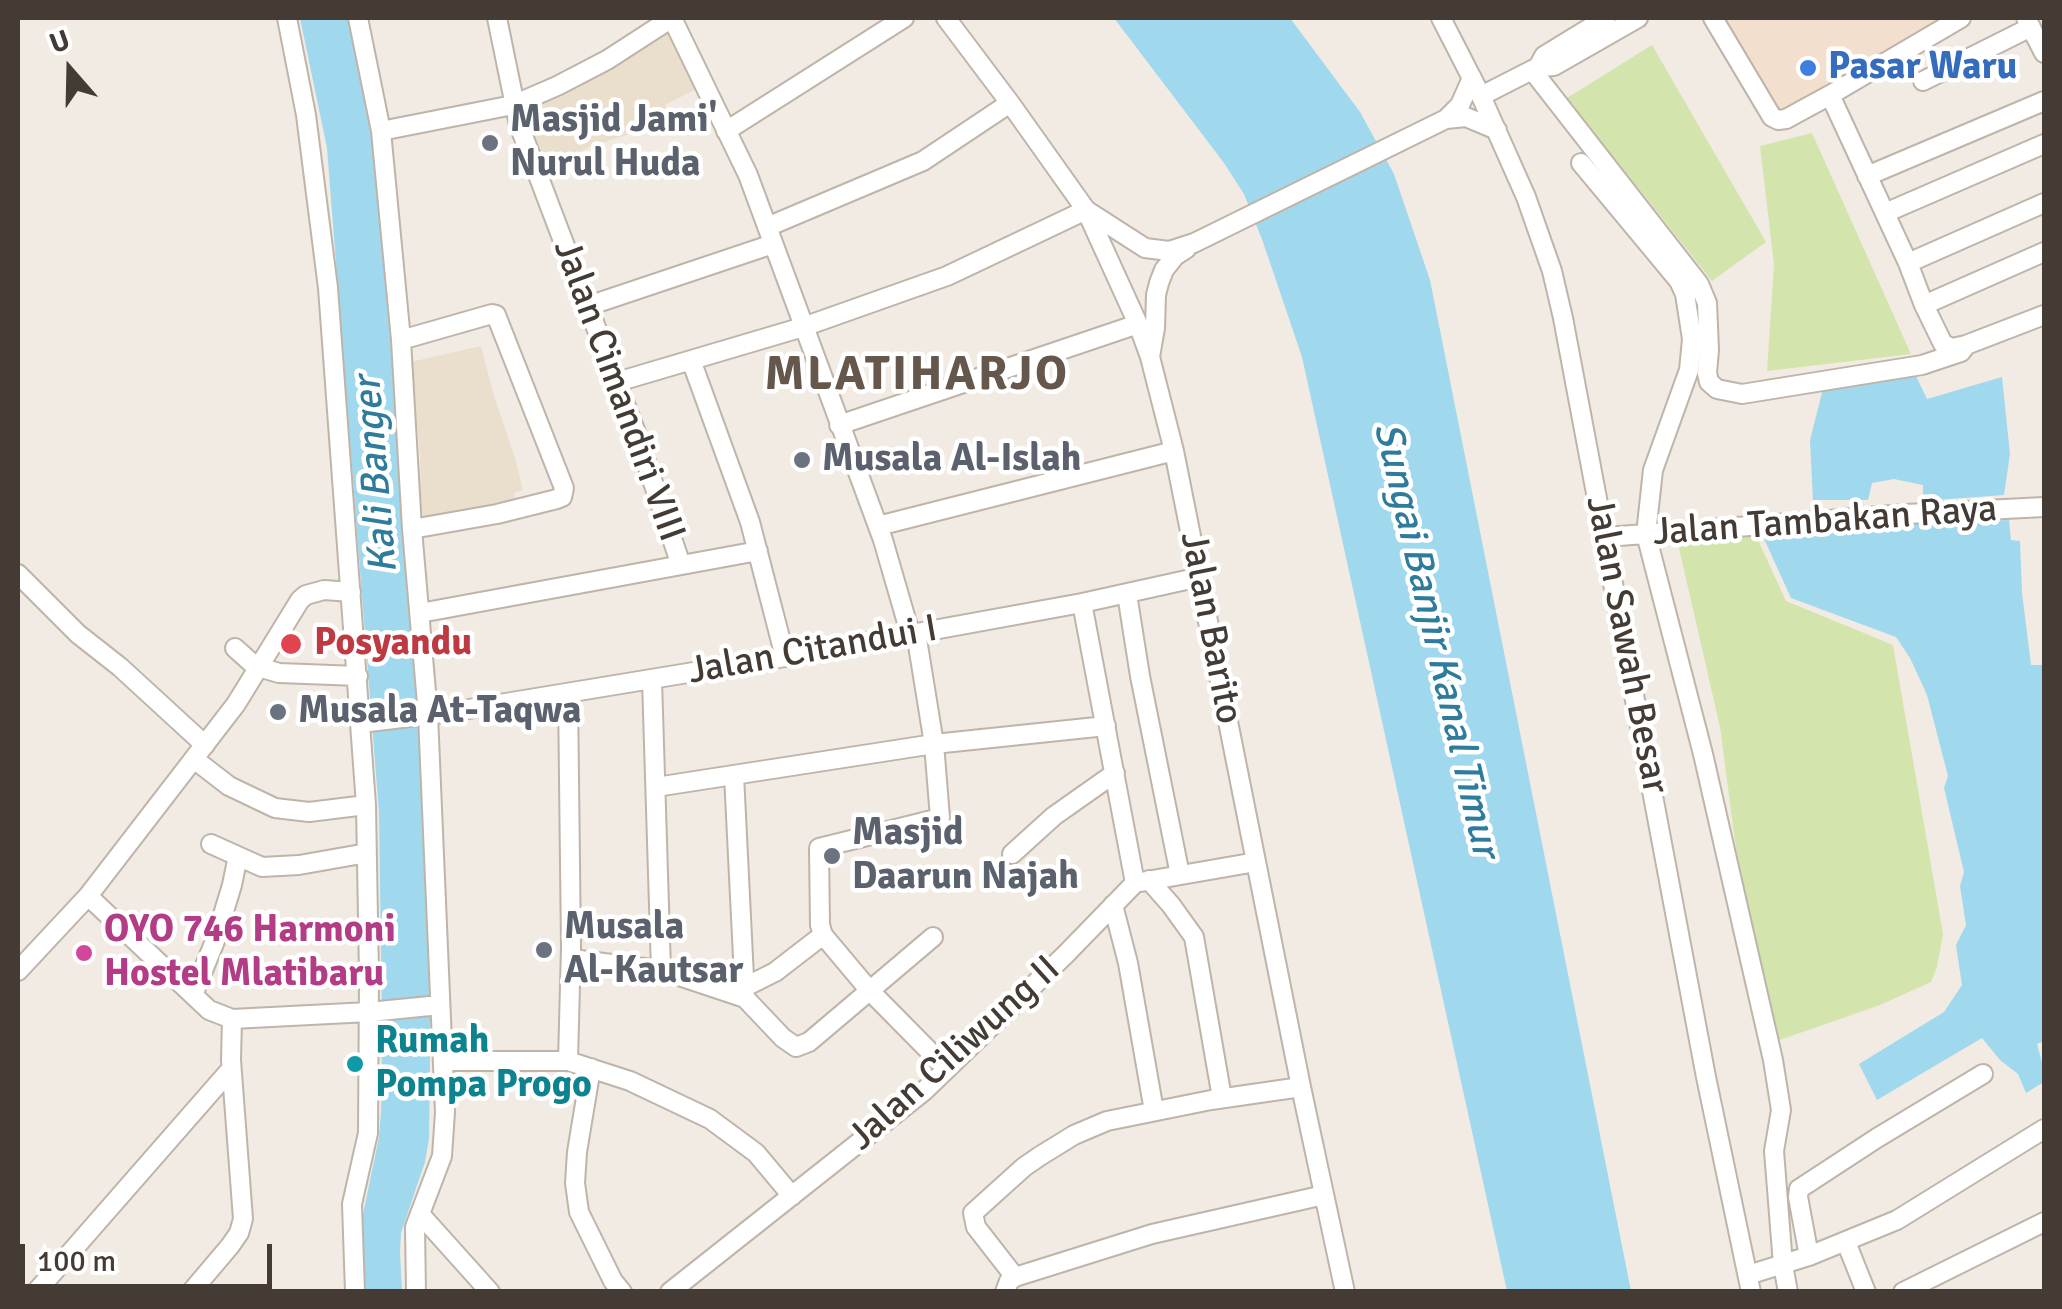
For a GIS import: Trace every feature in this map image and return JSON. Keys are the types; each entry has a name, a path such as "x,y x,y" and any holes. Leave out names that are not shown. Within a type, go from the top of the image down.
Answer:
{"street":[{"path":"287,18 306,114 328,288 358,676 366,722 373,1011 368,1133 352,1204 351,1288"},
{"path":"358,18 381,131 400,340 426,716 437,1006 444,1061 442,1156 415,1227 416,1292"},
{"name":"Jalan Cimandiri VIII","path":"497,18 513,105 681,564"},
{"path":"381,131 513,105 607,60 672,18 748,175 878,526 913,633 934,744 940,816 937,820 818,849 820,925 823,935 870,991 947,1069"},
{"path":"726,131 904,18"},
{"name":"Jalan Barito","path":"946,18 1086,210 1150,357 1174,451 1344,1292"},
{"name":"Jalan Sawah Besar","path":"1441,18 1526,197 1564,318 1706,1077 1749,1283"},
{"path":"1535,69 1544,56 1606,18"},
{"path":"1481,96 1535,69 1554,66 1638,18"},
{"path":"1713,18 1772,117 1778,120 1830,95 1961,18"},
{"path":"1924,81 2029,22 2044,53"},
{"path":"1535,69 1699,284 1707,303 1707,372 1709,382 1717,388 1742,394 1922,365 1961,352 1966,345"},
{"path":"617,382 803,327 947,276 1086,210 1145,248 1169,251 1194,243 1439,122 1460,105 1472,78"},
{"path":"1830,95 1943,344 1952,348 1966,345 2044,315"},
{"path":"588,306 770,235 923,161 1010,102"},
{"path":"1867,176 2044,102"},
{"path":"1439,122 1466,117 1497,130"},
{"path":"1885,213 2044,144"},
{"path":"1581,163 1686,294 1692,339 1688,370 1653,470 1646,534 1703,754 1773,1060 1781,1110 1774,1151 1796,1261"},
{"path":"1908,263 2044,202"},
{"path":"1150,357 1164,270 1175,256 1194,243"},
{"path":"1924,305 2044,252"},
{"path":"400,340 496,315 564,488 562,497 557,499 412,529"},
{"path":"840,425 1138,324"},
{"path":"691,360 750,522 785,657"},
{"path":"878,526 1174,451"},
{"name":"Jalan Tambakan Raya","path":"1606,537 2044,507"},
{"path":"420,613 758,550"},
{"path":"18,574 78,634 120,668 229,786 275,808 309,812 366,805"},
{"name":"Jalan Citandui I","path":"366,722 568,694 785,657 1082,604 1200,577"},
{"path":"20,963 88,896 236,704 300,600 324,590 351,592"},
{"path":"1126,594 1180,875"},
{"path":"1082,604 1114,772 1142,882 1171,904 1194,937 1222,1098"},
{"path":"235,648 259,667 279,673 358,676"},
{"path":"652,680 661,970"},
{"path":"568,694 568,1061"},
{"path":"656,787 934,744 1106,726"},
{"path":"1012,854 1054,816 1114,772"},
{"path":"734,775 744,993"},
{"path":"211,844 269,868 367,853"},
{"path":"192,995 215,941 238,856"},
{"path":"1142,882 1256,862"},
{"name":"Jalan Ciliwung II","path":"670,1292 924,1092 1113,905 1142,882"},
{"path":"88,896 192,995 231,1025 437,1006"},
{"path":"1113,905 1128,963 1154,1111"},
{"path":"744,993 823,935"},
{"path":"571,959 661,970 744,993 783,1038 796,1047 810,1042 934,937"},
{"path":"191,1292 230,1246 243,1219 231,1025"},
{"path":"36,1292 231,1060"},
{"path":"444,1061 568,1061 630,1081 710,1118 756,1154 792,1196"},
{"path":"591,1068 575,1184 579,1212 622,1292"},
{"path":"1788,1292 1796,1261 1800,1189 1983,1074"},
{"path":"1301,1087 1107,1121 1061,1142 1024,1166 978,1207 972,1219 1010,1284 1152,1234 1324,1195"},
{"path":"1749,1283 1897,1220 2044,1129"},
{"path":"420,1214 490,1292"},
{"path":"1903,1292 2044,1222"},
{"path":"1846,1242 1866,1292"}],"shaded area":[{"name":"Pasar Waru","path":"1721,18 1949,18 1782,118"},
{"path":"668,27 700,87 665,105 669,117 653,127 594,145 541,169 518,110"},
{"path":"481,346 523,490 514,493 516,505 421,521 420,455 411,362"}],"green space":[{"path":"1652,45 1766,242 1712,281 1567,98"},
{"path":"1812,133 1911,354 1767,371 1774,265 1760,146"},
{"path":"1753,529 1786,601 1893,645 1943,934 1931,982 1880,1005 1777,1041 1736,849 1720,727 1678,544"}],"water":[{"name":"Kali Banger","path":"300,18 350,18 376,139 413,604 409,614 413,615 424,754 431,981 429,1138 401,1233 402,1291 362,1291 361,1224 381,1111 379,813 327,148"},
{"name":"Sungai Banjir Kanal Timur","path":"1114,18 1290,18 1360,112 1394,174 1430,280 1631,1291 1507,1291 1302,357 1244,194"},
{"path":"1916,376 1927,399 2002,377 2010,454 2004,495 1923,501 1923,485 1894,479 1872,483 1868,500 1813,500 1810,440 1823,389"},
{"path":"2009,520 2011,540 2020,541 2031,665 2044,665 2044,1041 2037,1044 2044,1082 2026,1093 2018,1074 1982,1038 1877,1100 1859,1064 1944,1012 1962,985 1956,945 1966,925 1960,886 1964,872 1944,788 1948,776 1927,695 1896,637 1791,598 1760,530"}],"place":[{"name":"Pasar Waru","path":"1808,68"},
{"name":"Masjid Jami' Nurul Huda","path":"490,143"},
{"name":"Musala Al-Islah","path":"802,460"},
{"name":"Posyandu","path":"291,644"},
{"name":"Musala At-Taqwa","path":"278,712"},
{"name":"Masjid Daarun Najah","path":"832,856"},
{"name":"Musala Al-Kautsar","path":"544,950"},
{"name":"OYO 746 Harmoni Hostel Mlatibaru","path":"84,953"},
{"name":"Rumah Pompa Progo","path":"355,1064"}],"district":[{"name":"MLATIHARJO","path":"917,376"}]}
